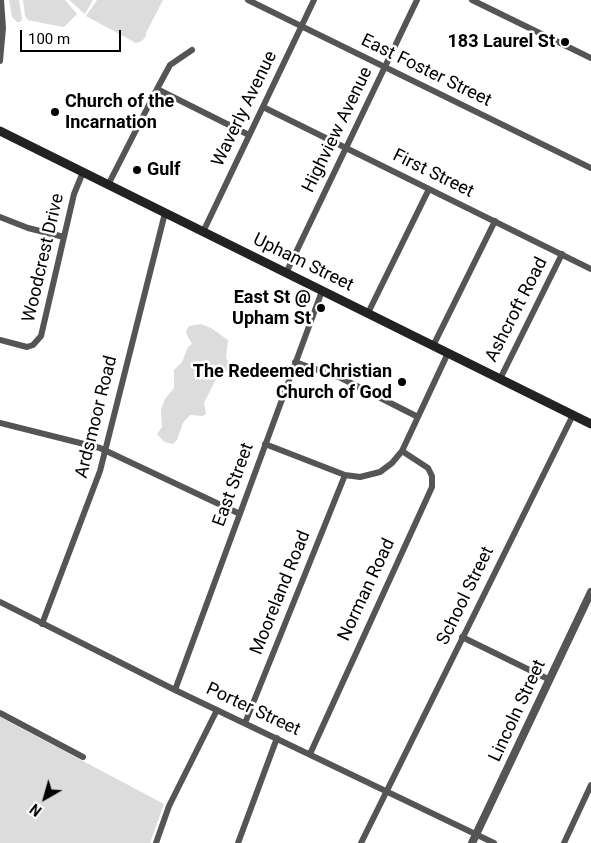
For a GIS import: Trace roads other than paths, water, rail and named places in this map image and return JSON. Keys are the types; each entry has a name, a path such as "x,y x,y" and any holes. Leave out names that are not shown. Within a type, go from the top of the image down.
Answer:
{"main road":[{"name":"Upham Street","path":"0,131 591,424"}],"street":[{"path":"0,61 3,28 1,0"},
{"name":"East Foster Street","path":"248,0 591,168"},
{"name":"Waverly Avenue","path":"203,232 314,0"},
{"name":"Highview Avenue","path":"286,273 417,0"},
{"path":"472,0 591,58"},
{"path":"108,185 170,65 192,50"},
{"path":"157,89 249,135"},
{"name":"First Street","path":"263,107 591,268"},
{"name":"Woodcrest Drive","path":"0,340 27,347 33,345 41,336 74,194 83,172"},
{"path":"368,313 429,189"},
{"name":"Ardsmoor Road","path":"42,624 96,485 165,213"},
{"path":"0,217 28,228 64,237"},
{"path":"433,346 495,221"},
{"name":"Ashcroft Road","path":"500,379 562,254"},
{"name":"East Street","path":"175,690 322,290"},
{"path":"265,444 345,475 360,477 380,472 392,463 402,450 448,353"},
{"path":"295,362 341,378 418,417"},
{"name":"School Street","path":"361,843 573,415"},
{"path":"0,423 105,450 240,514"},
{"name":"Norman Road","path":"310,754 431,490 432,478 428,468 402,450"},
{"name":"Mooreland Road","path":"244,723 345,475"},
{"name":"Lincoln Street","path":"472,843 591,592"},
{"name":"Porter Street","path":"0,602 175,690 494,843"},
{"path":"462,637 550,680"},
{"path":"156,843 169,806 217,710"},
{"path":"0,713 83,757"},
{"path":"238,843 277,738"},
{"path":"564,843 591,785"}],"place":[{"name":"183 Laurel St","path":"565,42"},
{"name":"Church of the Incarnation","path":"55,112"},
{"name":"Gulf","path":"137,170"},
{"name":"East St @ Upham St","path":"321,308"},
{"name":"The Redeemed Christian Church of God","path":"402,382"}]}
